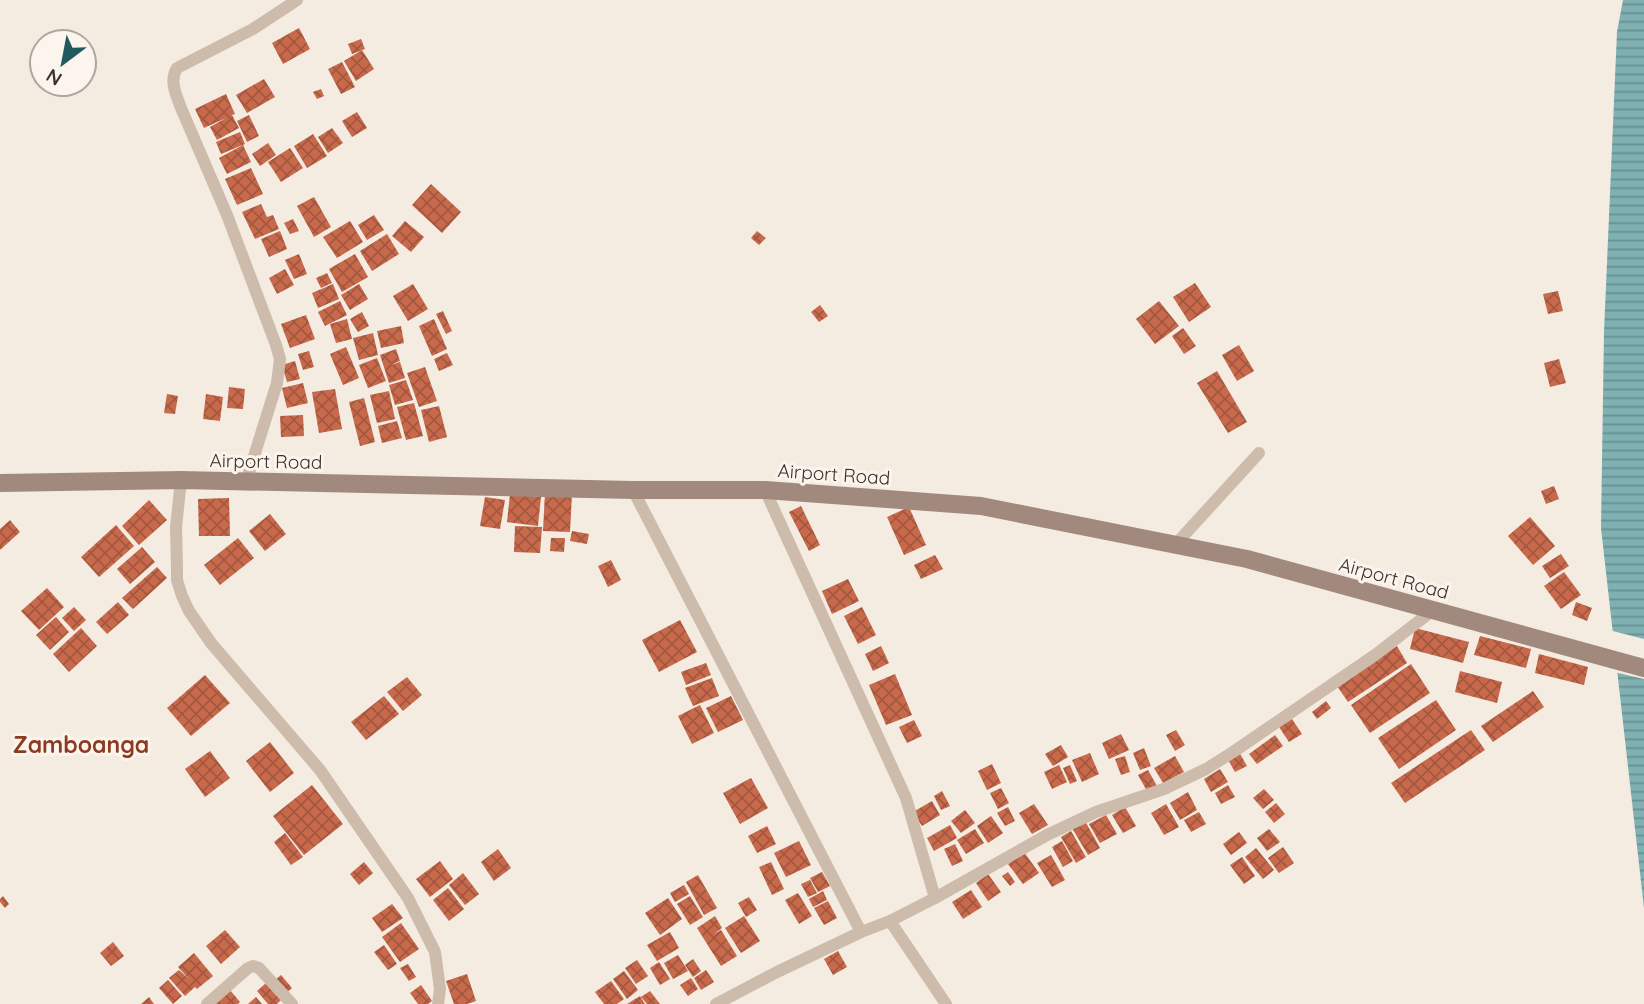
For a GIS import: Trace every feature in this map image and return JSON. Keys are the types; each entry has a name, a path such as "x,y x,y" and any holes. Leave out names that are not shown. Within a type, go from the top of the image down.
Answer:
{"main road":[{"name":"Airport Road","path":"0,484 181,480 633,490 765,490 981,506 1247,559 1644,668"}],"street":[{"path":"246,482 278,383 280,359 227,215 181,107 173,77 177,68 253,29 298,0"},
{"path":"1175,545 1259,453"},
{"path":"181,480 176,527 177,580 189,611 211,643 320,770 408,898 435,952 440,989 438,1004"},
{"path":"633,490 861,932"},
{"path":"765,490 906,798 935,898"},
{"path":"716,1004 777,972 890,921 1047,835 1096,812 1164,789 1206,769 1375,655 1432,611"},
{"path":"890,921 946,1004"},
{"path":"207,1004 253,966 292,1004"}],"water":[{"path":"1623,0 1644,0 1644,908 1601,528 1604,332 1617,32"}],"pier":[{"path":"1609,630 1644,639 1644,679 1614,672"}],"building":[{"path":"299,28 310,49 283,64 272,43"},
{"path":"361,39 365,49 352,54 348,44"},
{"path":"362,50 374,69 356,81 344,61"},
{"path":"342,62 355,87 341,94 328,69"},
{"path":"264,79 275,97 247,113 236,95"},
{"path":"321,89 324,96 317,99 313,92"},
{"path":"226,94 239,128 217,140 210,127 226,118 204,128 195,109"},
{"path":"357,112 367,128 352,137 342,121"},
{"path":"249,115 259,136 247,142 237,121"},
{"path":"332,128 343,143 328,153 318,137"},
{"path":"240,132 245,144 221,154 216,142"},
{"path":"313,134 327,156 307,168 294,146"},
{"path":"268,143 276,155 260,166 252,154"},
{"path":"243,145 251,162 227,174 219,158"},
{"path":"290,148 303,168 281,182 268,162"},
{"path":"251,168 263,194 237,205 225,179"},
{"path":"431,184 461,212 442,233 412,205"},
{"path":"314,197 331,227 314,237 297,206"},
{"path":"261,204 267,217 273,215 279,229 255,239 242,212"},
{"path":"374,215 384,230 367,240 358,225"},
{"path":"293,219 299,231 290,234 284,223"},
{"path":"350,221 363,242 337,258 323,237"},
{"path":"405,221 424,237 411,252 392,236"},
{"path":"280,231 287,249 269,257 261,239"},
{"path":"757,231 766,238 759,245 751,238"},
{"path":"387,234 399,254 372,271 360,251"},
{"path":"299,254 307,274 294,279 285,260"},
{"path":"355,254 368,277 342,292 329,269"},
{"path":"285,269 294,285 277,294 269,278"},
{"path":"327,273 332,283 321,288 316,278"},
{"path":"1195,283 1211,307 1189,322 1173,297"},
{"path":"333,284 339,299 318,308 312,293"},
{"path":"359,284 368,299 350,310 341,295"},
{"path":"413,284 428,309 408,321 393,296"},
{"path":"1558,291 1563,311 1548,314 1543,294"},
{"path":"340,301 347,315 325,326 318,312"},
{"path":"1159,301 1179,326 1155,344 1136,319"},
{"path":"820,305 828,316 819,322 811,312"},
{"path":"443,311 452,331 446,334 436,314"},
{"path":"362,312 369,326 358,332 350,319"},
{"path":"306,315 315,339 290,348 281,324"},
{"path":"347,319 352,339 336,343 330,324"},
{"path":"434,319 447,349 432,356 419,326"},
{"path":"401,326 404,343 381,348 377,331"},
{"path":"1183,328 1196,346 1184,354 1172,336"},
{"path":"373,333 378,355 359,360 353,338"},
{"path":"1239,345 1254,371 1237,381 1222,355"},
{"path":"346,347 359,378 343,385 330,354"},
{"path":"396,349 400,361 390,365 400,362 405,378 389,383 380,355"},
{"path":"309,351 314,367 303,370 298,354"},
{"path":"447,353 453,365 439,371 434,359"},
{"path":"377,358 386,381 368,388 359,365"},
{"path":"1559,359 1566,383 1550,387 1544,363"},
{"path":"295,361 300,379 287,382 282,365"},
{"path":"425,367 437,401 419,407 407,373"},
{"path":"1217,371 1247,422 1228,433 1197,383"},
{"path":"406,380 413,400 395,405 389,385"},
{"path":"303,383 308,403 287,408 282,388"},
{"path":"229,387 245,389 243,409 227,408"},
{"path":"335,389 342,429 319,433 312,392"},
{"path":"389,391 395,419 377,423 370,395"},
{"path":"167,394 178,396 175,414 164,413"},
{"path":"206,394 223,397 220,421 203,419"},
{"path":"364,398 375,442 360,446 349,402"},
{"path":"414,403 423,436 406,440 397,407"},
{"path":"439,406 447,437 429,442 421,410"},
{"path":"303,415 304,436 281,437 280,416"},
{"path":"397,421 402,438 382,443 378,426"},
{"path":"1554,486 1559,499 1546,504 1541,491"},
{"path":"545,493 572,494 570,532 543,531"},
{"path":"510,494 541,497 538,526 507,522"},
{"path":"485,497 505,500 500,529 480,526"},
{"path":"229,498 230,536 199,536 198,499"},
{"path":"149,500 167,520 139,545 122,526"},
{"path":"801,506 820,545 809,551 789,512"},
{"path":"909,507 926,545 904,555 887,517"},
{"path":"270,514 286,534 265,551 249,531"},
{"path":"1530,517 1555,546 1533,565 1508,536"},
{"path":"10,520 20,532 0,550 0,529"},
{"path":"116,525 134,546 99,577 81,557"},
{"path":"515,526 542,527 540,553 514,552"},
{"path":"572,531 589,534 587,544 570,541"},
{"path":"238,538 254,558 220,585 204,565"},
{"path":"551,538 565,538 564,552 550,551"},
{"path":"142,547 155,562 130,584 117,569"},
{"path":"1561,554 1569,566 1550,578 1542,566"},
{"path":"935,555 943,569 921,579 914,565"},
{"path":"611,560 621,580 608,587 598,566"},
{"path":"157,567 167,578 133,609 122,598"},
{"path":"1564,572 1581,595 1561,609 1544,586"},
{"path":"848,579 859,601 832,614 822,591"},
{"path":"47,588 64,607 39,630 21,611"},
{"path":"118,602 129,615 107,634 96,622"},
{"path":"1576,602 1592,608 1587,621 1572,615"},
{"path":"74,607 86,620 74,631 62,618"},
{"path":"862,607 876,635 858,644 844,616"},
{"path":"56,617 69,632 50,650 36,635"},
{"path":"680,620 697,652 659,672 642,640"},
{"path":"81,628 97,646 69,672 53,654"},
{"path":"1415,628 1469,642 1463,663 1410,649"},
{"path":"1480,636 1531,649 1526,668 1474,655"},
{"path":"881,646 889,663 873,671 865,654"},
{"path":"1397,646 1407,663 1348,702 1337,686"},
{"path":"1539,654 1588,667 1584,685 1535,673"},
{"path":"706,663 711,675 686,685 681,672"},
{"path":"1411,664 1430,693 1370,733 1351,705"},
{"path":"1460,671 1502,682 1497,703 1455,692"},
{"path":"895,674 912,715 886,725 869,685"},
{"path":"205,675 230,703 191,736 167,708"},
{"path":"407,677 422,695 403,711 387,692"},
{"path":"712,678 719,696 693,706 685,688"},
{"path":"1533,691 1544,707 1493,742 1481,726"},
{"path":"384,696 399,714 366,740 351,722"},
{"path":"731,696 743,720 718,732 706,708"},
{"path":"1436,700 1456,730 1399,769 1378,738"},
{"path":"1326,701 1331,708 1317,719 1312,712"},
{"path":"700,705 714,733 692,744 678,716"},
{"path":"1292,719 1302,734 1289,742 1279,727"},
{"path":"914,720 922,736 907,743 899,727"},
{"path":"1176,730 1185,745 1175,751 1166,735"},
{"path":"1471,730 1485,750 1405,803 1391,783"},
{"path":"1121,734 1129,750 1109,759 1102,743"},
{"path":"1275,735 1283,746 1257,764 1249,754"},
{"path":"270,742 294,773 270,792 246,761"},
{"path":"1061,745 1068,757 1053,766 1045,754"},
{"path":"1144,748 1151,766 1140,770 1133,753"},
{"path":"210,751 230,778 205,797 185,769"},
{"path":"1239,752 1247,766 1235,772 1227,758"},
{"path":"1090,753 1099,774 1082,782 1072,760"},
{"path":"1125,756 1130,772 1121,775 1115,759"},
{"path":"1175,756 1184,772 1163,783 1154,768"},
{"path":"992,764 1001,783 987,790 978,771"},
{"path":"1059,765 1067,782 1052,789 1044,772"},
{"path":"1070,765 1077,781 1070,784 1063,768"},
{"path":"1220,769 1228,782 1211,792 1204,779"},
{"path":"1148,770 1157,786 1147,791 1138,775"},
{"path":"751,778 768,808 740,824 723,793"},
{"path":"312,785 343,824 304,855 273,816"},
{"path":"1228,785 1235,797 1221,804 1215,793"},
{"path":"1001,788 1009,803 998,809 990,793"},
{"path":"1264,789 1274,800 1263,809 1253,798"},
{"path":"942,791 950,806 941,810 934,796"},
{"path":"1188,792 1197,810 1180,820 1170,803"},
{"path":"932,801 940,815 922,826 913,812"},
{"path":"1276,803 1285,814 1274,823 1265,812"},
{"path":"1034,804 1048,825 1032,834 1019,813"},
{"path":"1166,804 1179,827 1164,835 1151,813"},
{"path":"1008,807 1015,821 1005,826 997,813"},
{"path":"1125,807 1136,826 1123,833 1112,815"},
{"path":"965,810 975,823 961,833 951,821"},
{"path":"1199,812 1206,824 1191,832 1184,820"},
{"path":"1106,815 1117,834 1100,843 1089,824"},
{"path":"991,816 1003,833 988,843 977,826"},
{"path":"1085,821 1100,848 1088,855 1072,828"},
{"path":"950,825 957,838 934,851 927,838"},
{"path":"767,826 776,844 757,853 748,836"},
{"path":"975,829 984,843 966,854 957,840"},
{"path":"1269,829 1280,842 1267,851 1257,838"},
{"path":"1071,831 1086,857 1076,863 1061,837"},
{"path":"1239,832 1247,843 1231,855 1223,844"},
{"path":"285,833 303,857 291,865 274,842"},
{"path":"799,841 811,865 786,877 774,853"},
{"path":"1062,841 1073,861 1063,867 1052,847"},
{"path":"955,844 963,861 952,866 944,849"},
{"path":"1283,847 1294,863 1279,873 1268,858"},
{"path":"1256,848 1274,870 1263,879 1245,857"},
{"path":"498,849 511,868 494,881 481,862"},
{"path":"1024,852 1039,873 1023,884 1008,864"},
{"path":"1051,855 1065,880 1052,887 1037,863"},
{"path":"1242,857 1255,876 1244,884 1230,865"},
{"path":"440,861 453,879 430,897 416,879"},
{"path":"364,862 373,873 359,885 350,874"},
{"path":"771,862 784,889 772,895 759,867"},
{"path":"822,872 830,886 818,892 810,878"},
{"path":"1008,872 1015,882 1010,886 1002,876"},
{"path":"463,873 479,894 465,905 449,885"},
{"path":"988,874 1001,892 988,901 976,883"},
{"path":"698,875 717,908 704,915 686,882"},
{"path":"810,880 817,893 808,897 801,884"},
{"path":"684,885 689,894 675,902 670,893"},
{"path":"448,888 464,909 449,921 433,900"},
{"path":"971,890 982,907 963,919 952,902"},
{"path":"823,891 827,900 813,907 809,899"},
{"path":"798,893 812,916 799,924 785,900"},
{"path":"3,896 9,904 5,908 0,902"},
{"path":"690,896 703,917 690,925 677,904"},
{"path":"749,897 757,910 746,917 738,903"},
{"path":"668,898 682,919 660,935 645,913"},
{"path":"828,901 837,918 824,925 814,908"},
{"path":"392,904 403,918 382,932 372,918"},
{"path":"715,916 722,928 714,934 721,930 737,956 721,966 697,928"},
{"path":"744,916 760,941 741,953 725,928"},
{"path":"401,923 419,949 400,962 382,937"},
{"path":"225,930 240,947 221,964 206,946"},
{"path":"670,932 679,948 657,961 647,945"},
{"path":"113,942 124,956 111,966 100,953"},
{"path":"384,945 397,964 388,970 374,952"},
{"path":"838,951 847,967 833,975 824,959"},
{"path":"194,953 213,976 185,996 169,978 179,970 189,979 178,967"},
{"path":"678,955 688,971 673,979 664,963"},
{"path":"693,959 701,971 693,977 685,965"},
{"path":"637,960 648,976 636,984 625,968"},
{"path":"659,962 670,979 660,985 650,968"},
{"path":"408,964 416,977 409,981 400,968"},
{"path":"706,970 714,982 701,990 694,978"},
{"path":"624,971 638,990 627,999 613,979"},
{"path":"467,974 476,1001 454,1004 446,981"},
{"path":"281,975 292,988 285,994 274,981"},
{"path":"691,978 698,989 688,996 680,985"},
{"path":"168,980 182,996 173,1004 159,988"},
{"path":"611,981 624,999 617,1004 604,1004 595,992"},
{"path":"266,983 281,1000 277,1004 268,1004 257,991"},
{"path":"421,985 432,1001 428,1004 418,1004 410,993"},
{"path":"230,990 240,1002 238,1004 214,1004"},
{"path":"650,991 660,1004 647,1004 641,997"},
{"path":"640,996 645,1004 627,1004"},
{"path":"149,997 154,1004 141,1004"},
{"path":"256,997 262,1004 248,1004"}],"district":[{"name":"Zamboanga","path":"81,745"}]}
